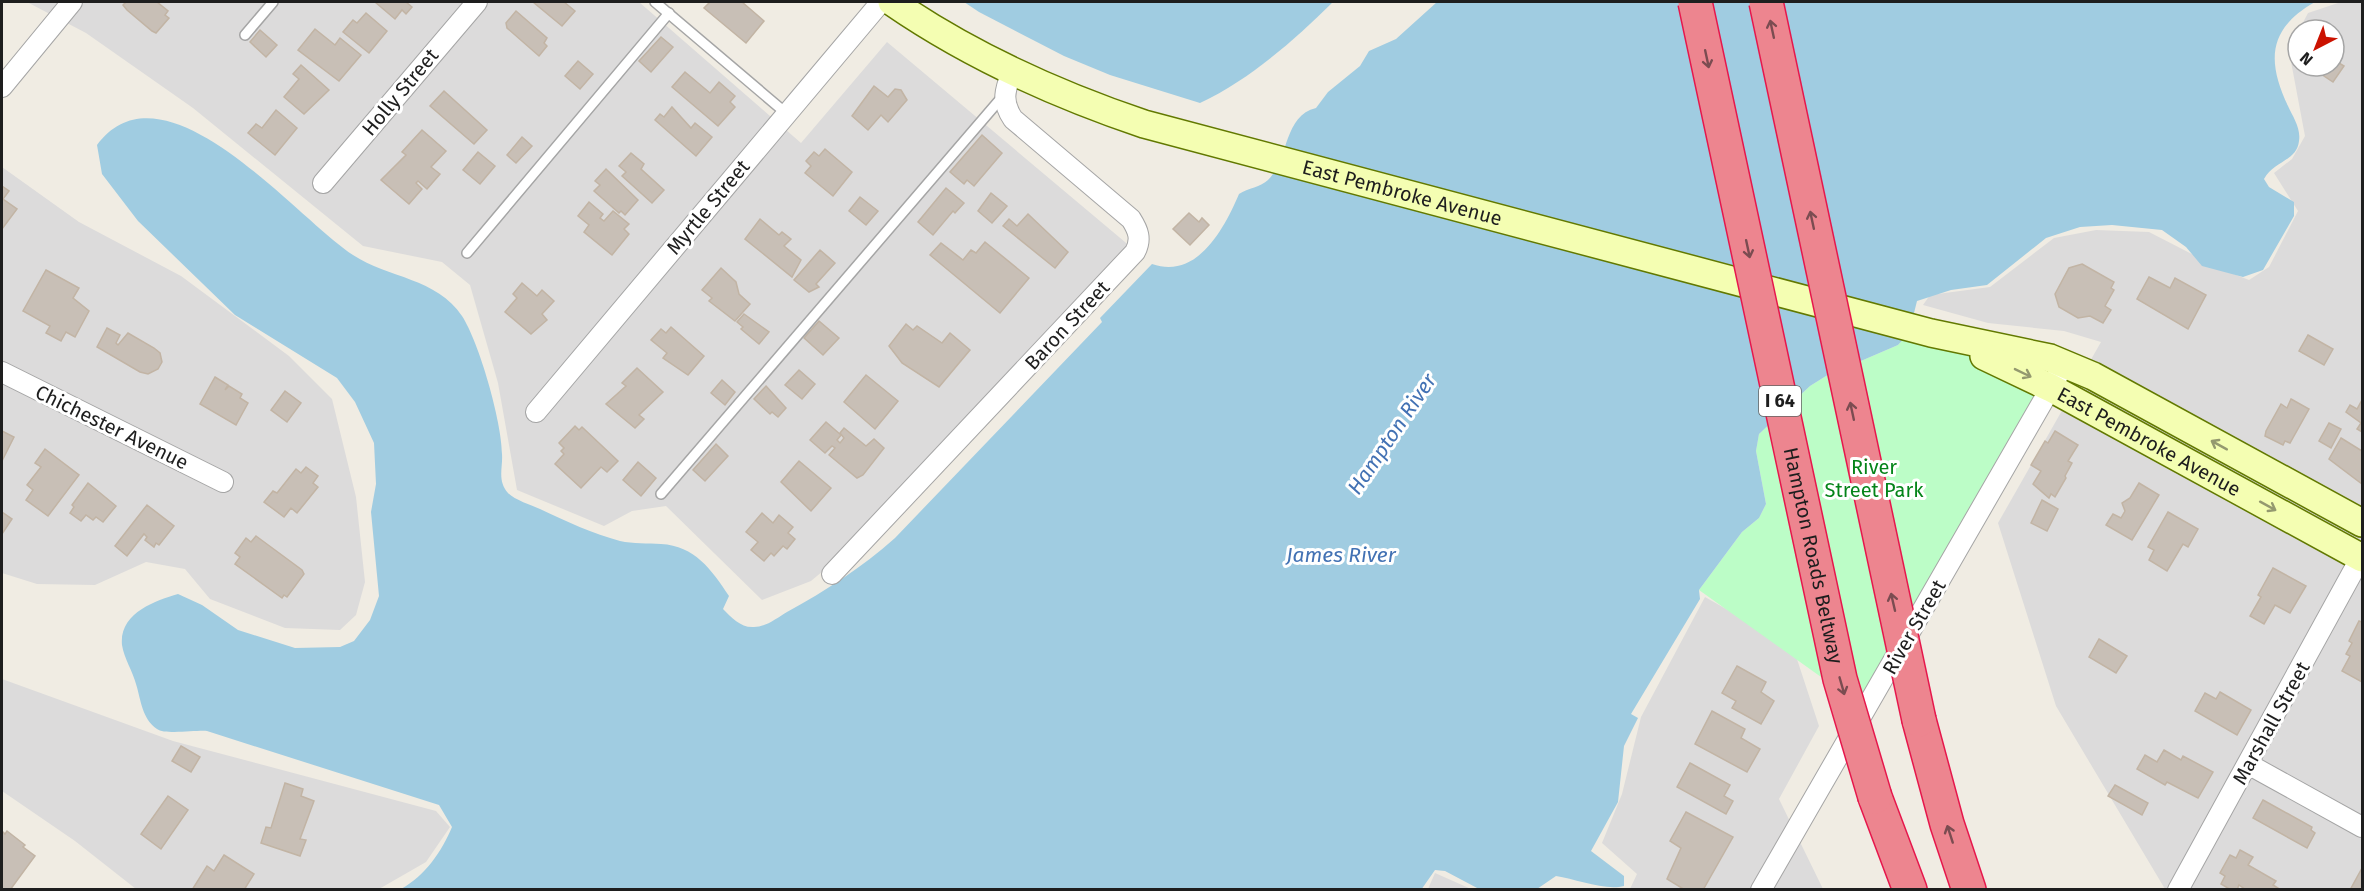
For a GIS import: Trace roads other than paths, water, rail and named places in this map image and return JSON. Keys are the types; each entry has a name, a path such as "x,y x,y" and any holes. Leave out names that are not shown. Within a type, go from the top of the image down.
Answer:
{"highway":[{"name":"Hampton Roads Beltway","path":"1695,2 1840,679 1875,798 1910,890"},
{"path":"1766,2 1919,720 1947,824 1969,890"}],"main road":[{"name":"East Pembroke Avenue","path":"892,2 944,34 1008,83 1250,153 1931,333 2065,363 2362,523"},
{"name":"East Pembroke Avenue","path":"1931,333 2051,388 2362,557"}],"street":[{"path":"2,87 72,2"},
{"name":"Holly Street","path":"323,183 477,2"},
{"name":"Myrtle Street","path":"536,412 881,2"},
{"name":"Baron Street","path":"832,574 1136,252 1139,245 1139,237 1131,219 1020,126 1006,108 1008,83"},
{"name":"River Street","path":"1761,890 2065,363"},
{"name":"Chichester Avenue","path":"2,372 223,482"},
{"name":"Marshall Street","path":"2178,890 2362,557"},
{"path":"2248,764 2362,827"}],"lane":[{"path":"245,35 273,2"},
{"path":"655,2 787,114"},
{"path":"467,253 669,13"},
{"path":"661,494 1008,83"}],"water":[{"path":"964,2 1333,2 1303,31 1254,71 1200,103 1110,75 1064,56"},
{"name":"James River","path":"1437,2 2315,2 2293,18 2286,18 2286,26 2276,46 2276,74 2298,127 2299,141 2294,153 2273,168 2264,179 2269,187 2294,202 2294,216 2263,270 2243,277 2202,266 2186,247 2162,230 2112,225 2080,227 2046,238 1987,285 1951,290 1917,301 1909,333 1898,345 1826,376 1810,386 1759,434 1756,451 1766,504 1759,518 1742,532 1699,590 1700,599 1631,714 1638,718 1624,746 1618,802 1591,851 1624,876 1624,886 1599,886 1556,876 1537,889 1479,889 1445,871 1435,870 1421,890 401,889 425,870 438,854 448,836 452,827 439,805 207,731 161,731 152,725 145,715 135,679 123,650 123,634 126,625 140,610 169,597 178,594 202,605 238,630 295,648 340,647 354,641 370,620 379,596 371,512 376,484 374,443 355,402 337,378 235,315 138,221 102,174 97,145 125,122 157,119 192,130 229,152 353,255 367,263 426,286 452,303 469,328 494,403 501,440 502,479 508,493 569,523 610,538 630,543 673,546 693,554 709,568 729,596 723,609 741,624 758,627 771,622 830,587 895,538 1102,322 1100,318 1152,264 1168,267 1182,265 1207,248 1217,236 1239,194 1265,182 1275,171 1298,120 1305,113 1316,108 1328,92 1360,66 1369,51 1396,39"}],"water label":[{"name":"Hampton River","path":"1392,434"}],"park label":[{"name":"River Street Park","path":"1874,478"}]}
